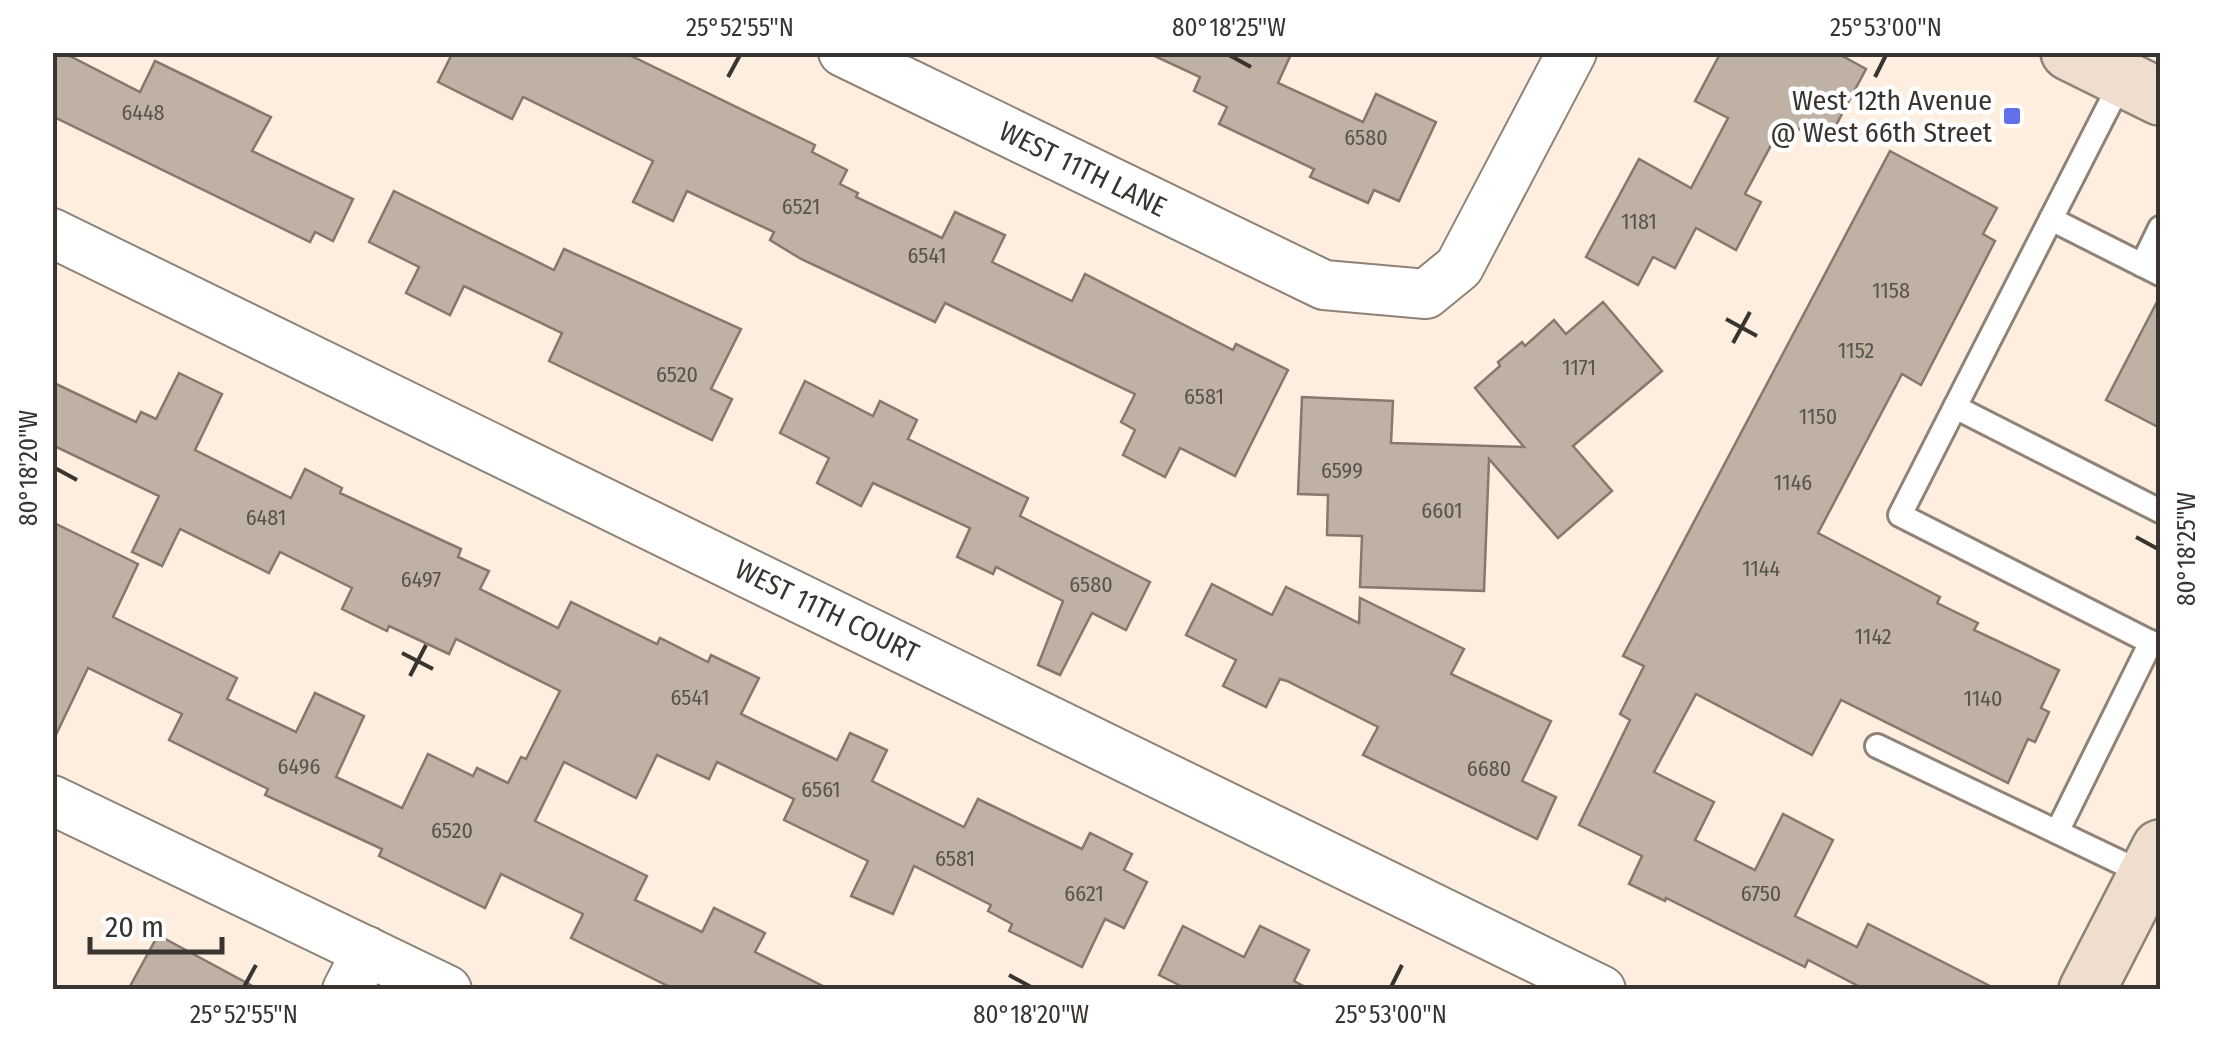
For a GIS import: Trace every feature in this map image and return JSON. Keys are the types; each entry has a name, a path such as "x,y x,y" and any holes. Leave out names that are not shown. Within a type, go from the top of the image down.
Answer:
{"main road":[{"path":"2069,52 2142,88"},
{"path":"2087,990 2154,862"}],"street":[{"name":"WEST 11TH LANE","path":"842,52 1324,284 1426,294 1459,267 1572,52"},
{"name":"WEST 11TH COURT","path":"52,233 1601,990"},
{"path":"52,800 357,970 448,990"}],"lane":[{"path":"2057,832 2156,644 1900,514 2051,218 2142,88"},
{"path":"2051,218 2151,270 2160,228"},
{"path":"1955,407 2160,512"},
{"path":"1877,746 2057,832 2154,862"}],"building":[{"path":"52,52 62,52 140,92 155,61 271,117 252,151 353,199 333,241 315,232 310,242 52,116"},
{"path":"453,52 623,52 815,145 812,152 847,170 840,184 858,193 856,197 942,238 955,212 1005,235 992,262 1072,301 1085,274 1233,350 1236,344 1288,370 1235,476 1180,448 1165,477 1123,455 1135,430 1121,422 1135,394 945,303 935,322 801,259 770,240 774,232 687,191 673,221 633,202 653,161 523,97 512,119 438,82"},
{"path":"1146,52 1292,52 1278,83 1363,122 1376,94 1436,122 1399,201 1374,190 1368,203 1310,177 1314,169 1219,124 1227,107 1194,91 1200,77"},
{"path":"1721,52 1835,52 1866,69 1826,144 1784,121 1745,194 1761,202 1736,250 1696,228 1675,268 1653,257 1638,285 1586,257 1639,159 1691,188 1728,118 1695,101"},
{"path":"1890,151 1997,208 1983,234 1995,241 1921,385 1902,374 1818,533 1940,597 1937,603 1978,623 1974,630 2059,670 2041,708 2049,712 2035,742 2028,739 2008,783 1841,700 1812,755 1696,694 1654,772 1714,802 1695,840 1755,870 1783,814 1833,840 1795,916 1857,947 1868,924 1998,990 1866,990 1808,960 1805,967 1666,898 1665,901 1629,884 1642,856 1579,825 1630,720 1620,714 1644,666 1623,656"},
{"path":"394,191 554,270 564,249 741,329 711,389 732,399 712,440 549,361 562,333 464,286 450,315 406,293 419,267 369,242"},
{"path":"2160,296 2160,428 2106,400"},
{"path":"1603,302 1662,371 1573,446 1612,491 1558,538 1489,459 1484,591 1360,587 1362,536 1327,535 1328,495 1298,494 1302,397 1393,401 1391,443 1524,447 1475,388 1500,366 1498,362 1522,342 1525,346 1554,320 1566,334"},
{"path":"179,373 222,394 195,450 291,498 305,469 342,488 340,493 461,549 458,557 489,571 480,589 558,628 571,602 657,644 660,638 708,662 711,655 759,678 741,714 837,760 850,733 887,750 872,781 964,827 978,799 1082,849 1090,833 1132,854 1124,870 1147,882 1124,928 1105,919 1082,967 1009,931 1012,924 988,911 991,905 914,866 893,914 851,896 868,861 784,820 794,799 717,762 709,779 657,755 636,798 564,762 535,821 647,876 635,900 702,932 714,908 765,933 755,952 831,990 676,990 571,938 583,914 501,874 485,908 379,856 382,849 265,795 268,789 169,740 182,714 88,668 52,743 52,522 138,564 113,617 237,678 227,699 296,732 315,693 364,716 336,777 402,808 428,754 473,776 477,768 508,783 521,757 526,759 560,691 456,639 449,654 342,609 352,588 280,552 269,573 180,529 162,566 132,552 159,496 52,445 52,382 136,422 141,412 156,419"},
{"path":"805,381 873,416 880,401 917,420 908,439 1028,498 1020,516 1150,582 1126,630 1092,613 1060,675 1038,665 1063,601 996,567 993,574 957,557 970,528 873,483 861,506 817,483 829,458 780,433"},
{"path":"1212,584 1272,615 1286,587 1359,623 1360,598 1464,649 1451,674 1551,721 1522,781 1556,797 1537,839 1363,755 1378,727 1287,681 1280,679 1266,707 1223,686 1236,660 1186,635"},
{"path":"1183,926 1244,957 1260,926 1309,950 1294,981 1311,990 1189,990 1159,975"},
{"path":"158,935 260,990 128,990"}],"place":[{"name":"West 12th Avenue @ West 66th Street","path":"2012,116"}]}
